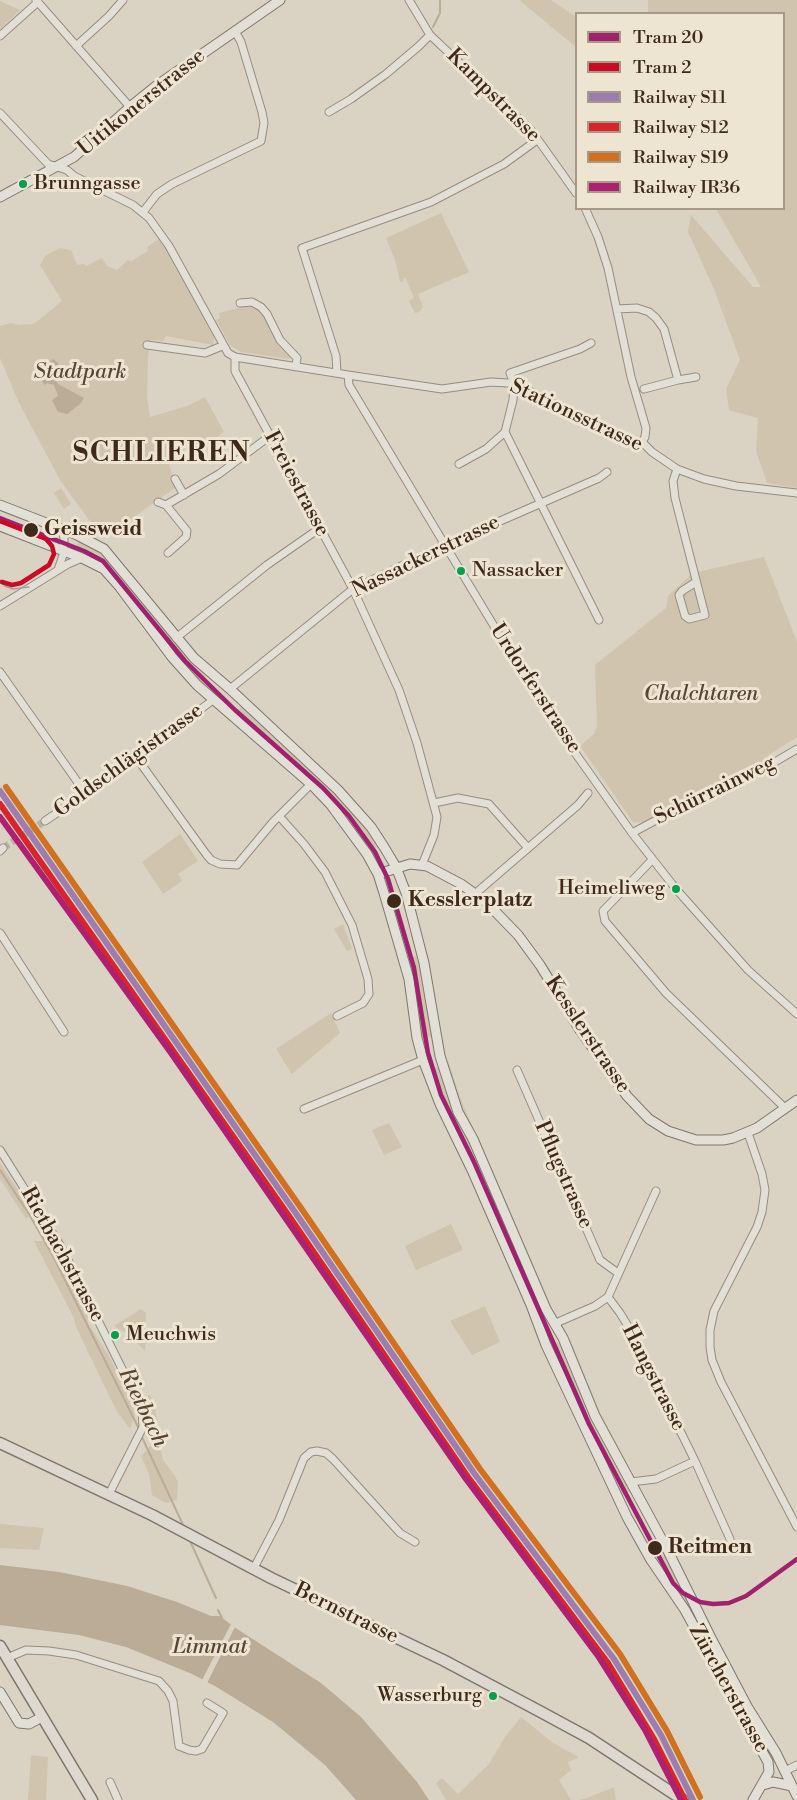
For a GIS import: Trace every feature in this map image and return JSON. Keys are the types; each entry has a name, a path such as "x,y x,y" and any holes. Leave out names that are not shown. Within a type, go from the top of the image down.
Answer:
{"main road":[{"name":"Uitikonerstrasse","path":"0,197 74,158 130,107 275,1"},
{"name":"Zürcherstrasse","path":"0,505 98,545 110,554 194,658 338,790 371,827 396,867 421,946 440,1056 455,1104 473,1139 546,1309 556,1323 595,1416 748,1708 797,1796"},
{"name":"Zürcherstrasse","path":"0,526 104,569 172,657 213,700 311,784 331,805 353,834 378,874 409,979 416,1036 440,1104 472,1170 546,1345 627,1517 651,1560 685,1610 765,1756 769,1772 753,1800"},
{"path":"213,700 230,689"},
{"name":"Kesslerstrasse","path":"378,874 396,867 422,865 434,869 476,893 518,934 580,1030 627,1096 649,1119 678,1136 696,1140 723,1140 748,1133 797,1100"},
{"path":"423,1060 440,1056"},
{"path":"541,1330 556,1323"},
{"name":"Bernstrasse","path":"0,1443 177,1527 254,1569 443,1660 589,1738 683,1800"},
{"path":"0,1646 92,1800"},
{"path":"0,1692 19,1723 29,1724 42,1717"},
{"path":"769,1772 785,1771"},
{"path":"763,1785 774,1782 792,1786"}],"street":[{"path":"76,46 123,0"},
{"name":"Kampstrasse","path":"409,0 430,34 528,127 555,160 575,191"},
{"path":"0,36 37,1 130,107"},
{"path":"143,212 157,194 172,184 261,141 264,123 262,112 241,42 235,31"},
{"path":"329,112 386,74 430,34"},
{"path":"0,113 48,164 67,170 74,176 143,212 166,241 222,346 228,353 235,357 348,375"},
{"path":"337,373 336,356 302,248 431,202 504,164 537,140"},
{"path":"586,210 608,268 631,377 646,428 642,442"},
{"path":"240,303 252,302 261,307 280,340 297,358 296,367"},
{"path":"617,309 632,307 643,309 660,323 678,380"},
{"path":"459,464 486,449 506,432 513,400 514,384 510,373 580,349 591,343"},
{"path":"147,345 206,353 222,346"},
{"name":"Freiestrasse","path":"235,357 235,371 353,589 399,690 438,817 437,827 422,865"},
{"name":"Stationsstrasse","path":"348,375 442,389 491,382 514,384 628,442 636,444 642,442 676,469 719,483 797,492"},
{"name":"Urdorferstrasse","path":"348,375 349,385 546,710 632,833 652,860 748,970 797,1014"},
{"path":"644,389 696,377"},
{"path":"506,432 599,620"},
{"path":"166,505 219,474 270,436"},
{"path":"676,469 675,498 705,615 689,618 685,616 679,595 696,582"},
{"name":"Nassackerstrasse","path":"230,689 353,589 608,472"},
{"path":"175,479 184,495"},
{"path":"158,502 166,505 187,531 186,537 168,553"},
{"path":"176,638 267,565 320,528"},
{"path":"58,570 64,551 62,529"},
{"path":"0,606 82,558"},
{"path":"0,672 86,794"},
{"name":"Goldschlägistrasse","path":"45,821 136,758 213,700"},
{"name":"Schürrainweg","path":"632,833 797,749"},
{"path":"136,758 206,855 220,864 237,865 273,822 311,784"},
{"path":"476,893 578,805 588,793"},
{"path":"434,803 458,798 489,804 528,848"},
{"path":"279,816 325,872 352,925 368,979 369,994 363,1003 337,1016"},
{"path":"652,860 603,911 605,921 666,993 785,1108"},
{"path":"0,933 64,1032"},
{"path":"304,1109 423,1060"},
{"name":"Pflugstrasse","path":"517,1070 600,1260 618,1274"},
{"path":"748,1133 762,1174 764,1200 757,1227 714,1311 710,1330 710,1347 712,1360 721,1382 797,1527"},
{"name":"Rietbachstrasse","path":"0,1150 50,1227 73,1269 136,1396 143,1415 143,1427 109,1494"},
{"path":"556,1323 595,1306 608,1297 656,1191"},
{"name":"Hangstrasse","path":"608,1297 620,1312 630,1331 695,1461 730,1539"},
{"path":"254,1569 279,1520 304,1458 311,1452 326,1453 333,1459 400,1533 415,1542"},
{"path":"631,1482 656,1479 695,1461"},
{"path":"7,1658 31,1649 49,1651 76,1656 159,1681 173,1701 179,1746 189,1750 202,1749 223,1713 207,1703"},
{"path":"785,1771 797,1765"},
{"path":"111,1782 118,1800"}],"green space":[{"path":"519,0 551,0 575,16 575,46"},
{"path":"648,0 797,0 797,488 767,483 756,451 758,418 729,410 726,389 740,360 714,289 688,232 691,215 753,287 761,287 717,210 785,210 785,12 648,12"},
{"path":"0,1 20,10 0,29"},
{"path":"441,213 469,272 418,294 423,307 415,313 409,301 414,298 405,277 400,282 395,260 386,238"},
{"name":"Stadtpark","path":"159,239 163,241 214,337 213,345 166,336 163,341 151,340 147,396 150,417 187,406 205,397 224,432 208,443 166,454 176,487 103,539 60,480 19,403 0,358 0,326 11,323 34,324 62,301 40,265 45,256 60,248 71,250 77,265 86,266 102,258 107,266 117,270 128,260 130,262 148,251 147,247"},
{"path":"246,306 254,307 262,312 278,343 290,359 241,352 230,345 216,320 220,318 219,313"},
{"path":"61,488 71,504 64,509 54,493"},
{"path":"80,539 100,549 208,674 200,682 175,654 111,572 74,552"},
{"name":"Chalchtaren","path":"764,557 797,642 797,737 767,756 770,761 690,798 643,823 633,822 580,746 594,734 597,726 595,665 666,608 668,596 693,573"},
{"path":"242,706 324,780 381,845 370,852 355,828 335,804 233,715"},
{"path":"180,834 198,861 178,874 182,881 163,894 142,862"},
{"path":"343,924 352,949 347,951 334,929"},
{"path":"419,955 433,1036 421,1038 406,959"},
{"path":"331,1013 340,1033 292,1074 276,1049"},
{"path":"448,1061 462,1102 550,1307 547,1305 464,1112 446,1062"},
{"path":"431,1067 439,1068 449,1098 466,1130 547,1319 541,1321 444,1108"},
{"path":"389,1123 402,1147 384,1155 372,1130"},
{"path":"0,1163 33,1213 26,1219 0,1179"},
{"path":"451,1224 463,1250 416,1270 405,1246"},
{"path":"34,1241 46,1241 53,1245 76,1288 87,1313 88,1323 110,1358 131,1400 135,1415 130,1429 116,1410 73,1316"},
{"path":"485,1306 500,1342 472,1355 450,1321"},
{"path":"141,1309 146,1313 145,1351 128,1334 114,1326"},
{"path":"570,1339 600,1412 634,1477 632,1478 598,1416 568,1340"},
{"path":"560,1342 580,1392 632,1491 620,1497 549,1347"},
{"path":"150,1395 155,1407 158,1426 153,1429 150,1429 151,1412 145,1397"},
{"path":"154,1442 159,1443 163,1460 178,1482 177,1500 166,1503 152,1495 149,1474 141,1456"},
{"path":"0,1524 44,1528 39,1550 0,1548"},
{"path":"666,1554 738,1694 654,1561"},
{"path":"521,1717 553,1743 579,1757 568,1762 571,1770 559,1780 571,1800 446,1800 436,1783 442,1778 458,1794 489,1764 505,1737"},
{"path":"31,1755 48,1757 46,1800 28,1800"},
{"path":"614,1787 616,1800 579,1800 587,1798"}],"water":[{"path":"53,359 58,363 59,371 56,380 58,384 84,398 67,414 58,412 52,400 58,396 54,385 47,383 45,385 41,380 44,377 45,367"},
{"name":"Limmat","path":"0,1565 59,1572 127,1586 211,1616 220,1616 321,1683 361,1717 417,1782 429,1800 356,1800 325,1765 273,1722 192,1674 126,1647 79,1635 0,1625"}],"pier":[{"path":"232,1622 236,1625 206,1685 201,1682"}],"waterway":[{"path":"433,27 440,13 440,0"},
{"name":"Rietbach","path":"0,1170 53,1256 139,1429"},
{"name":"Rietbach","path":"141,1435 184,1527"},
{"name":"Rietbach","path":"190,1541 216,1598"},
{"name":"Rietbach","path":"218,1610 222,1618"}],"tunnel":[{"path":"3,848 45,821"}],"tram line":[{"name":"20","path":"0,518 84,551 103,561 185,661 235,710 323,788 349,816 375,852 388,879 414,968 428,1053 441,1095 474,1162 589,1424 673,1583 683,1593 700,1602 729,1603 746,1596 797,1559"},
{"name":"2","path":"0,521 46,539 52,546 54,554 49,565 21,583 12,585 2,582"},
{"path":"0,580 5,586 13,589 29,587"}],"rail line":[{"name":"S19","path":"6,787 301,1208 480,1469 620,1654 667,1731 700,1797"},
{"name":"S11","path":"0,791 295,1212 474,1473 614,1659 661,1735 693,1800"},
{"name":"S12","path":"0,804 289,1216 468,1477 608,1663 654,1739 685,1800"},
{"name":"IR36","path":"0,817 171,1053 466,1479 598,1656 645,1730 681,1800"}],"place":[{"name":"Brunngasse","path":"23,184"},
{"name":"Geissweid","path":"31,530"},
{"name":"Nassacker","path":"461,571"},
{"name":"Heimeliweg","path":"676,889"},
{"name":"Kesslerplatz","path":"394,901"},
{"name":"Meuchwis","path":"115,1335"},
{"name":"Reitmen","path":"655,1548"},
{"name":"Wasserburg","path":"493,1696"}],"district":[{"name":"SCHLIEREN","path":"162,455"}]}
